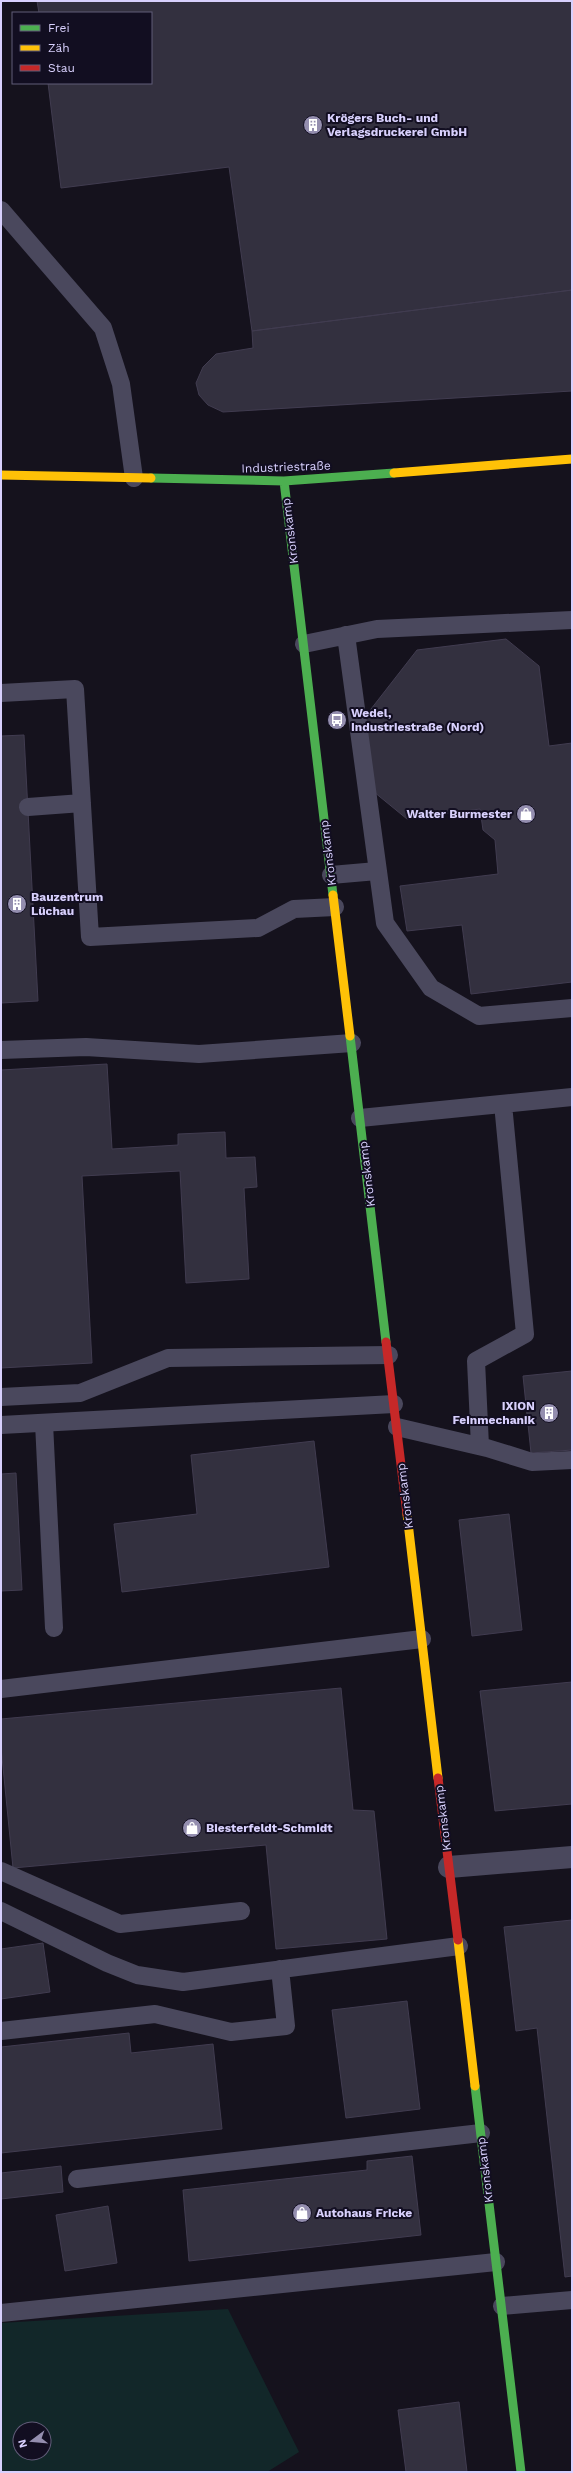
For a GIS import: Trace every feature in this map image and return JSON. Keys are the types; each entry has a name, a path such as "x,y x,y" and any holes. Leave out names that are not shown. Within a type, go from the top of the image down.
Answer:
{"street":[{"name":"Industriestraße","path":"1,475 284,482 572,459"},
{"name":"Kronskamp","path":"284,482 521,2472"},
{"name":"Kronskamp","path":"449,1867 572,1858"}],"lane":[{"path":"1,210 103,328 121,384 134,478"},
{"path":"304,644 377,629 572,620"},
{"path":"346,635 385,923 431,988 479,1016 572,1008"},
{"path":"1,693 75,689 90,937 258,928 294,909 335,907"},
{"path":"28,807 82,803"},
{"path":"331,875 377,871"},
{"path":"1,1050 86,1047 198,1054 352,1043"},
{"path":"360,1118 572,1097"},
{"path":"480,1446 476,1361 525,1334 503,1104"},
{"path":"1,1397 80,1393 168,1358 389,1355"},
{"path":"1,1425 394,1404"},
{"path":"44,1423 54,1628"},
{"path":"397,1427 480,1446 532,1462 572,1460"},
{"path":"1,1689 422,1639"},
{"path":"1,1871 120,1924 241,1911"},
{"path":"1,1911 107,1963 137,1975 183,1982 459,1946"},
{"path":"1,2031 155,2014 231,2032 286,2026 280,1969"},
{"path":"77,2179 481,2133"},
{"path":"1,2313 496,2262"},
{"path":"502,2306 572,2300"}],"green space":[{"path":"228,2309 299,2452 267,2472 1,2472 1,2323"}],"building":[{"name":"Krögers Buch- und Verlagsdruckerei GmbH","path":"37,1 572,1 572,290 252,331 229,167 61,188 48,84 152,84 152,12 39,12"},
{"path":"572,290 572,391 223,412 208,405 199,395 196,383 203,367 216,354 253,348 252,331"},
{"name":"Walter Burmester","path":"506,639 539,666 549,746 572,743 572,982 471,994 462,925 407,931 400,886 498,874 495,840 483,830 480,809 407,819 374,792 364,718 417,650"},
{"name":"Bauzentrum Lüchau","path":"24,735 38,1001 1,1003 1,736"},
{"path":"107,1064 112,1149 178,1145 178,1134 225,1132 226,1158 255,1157 257,1187 244,1188 249,1279 186,1283 180,1171 82,1176 92,1363 1,1368 1,1070"},
{"name":"IXION Feinmechanik","path":"572,1371 572,1450 531,1453 523,1376"},
{"path":"314,1441 329,1567 122,1592 114,1524 197,1514 191,1455"},
{"path":"16,1473 22,1590 1,1591 1,1474"},
{"path":"509,1514 522,1630 472,1636 459,1520"},
{"path":"572,1682 572,1804 495,1811 480,1691"},
{"name":"Biesterfeldt-Schmidt","path":"341,1688 353,1810 374,1811 387,1939 276,1949 266,1845 13,1868 1,1747 1,1719"},
{"path":"572,1920 572,2276 565,2277 537,2028 516,2031 504,1927"},
{"path":"43,1943 50,1992 1,1999 1,1949"},
{"path":"407,2001 420,2109 346,2118 332,2010"},
{"path":"129,2033 131,2053 213,2044 222,2129 1,2153 1,2047"},
{"name":"Autohaus Fricke","path":"412,2156 421,2235 189,2261 183,2190 367,2170 367,2161"},
{"path":"61,2166 63,2192 1,2199 1,2173"},
{"path":"108,2206 117,2263 65,2271 56,2215"},
{"path":"459,2402 467,2472 406,2472 398,2410"}],"traffic: fast":[{"path":"151,478 284,481 394,473"},
{"path":"284,481 333,895"},
{"path":"350,1036 386,1342"},
{"path":"475,2086 521,2472"}],"traffic: slow":[{"path":"394,473 572,459"},
{"path":"1,475 151,478"},
{"path":"333,895 350,1036"},
{"path":"407,1514 438,1778"},
{"path":"458,1940 475,2086"}],"traffic: jam":[{"path":"386,1342 407,1514"},
{"path":"438,1778 458,1940"}],"place":[{"name":"Krögers Buch- und Verlagsdruckerei GmbH","path":"313,125"},
{"name":"Wedel, Industriestraße (Nord)","path":"337,720"},
{"name":"Walter Burmester","path":"526,814"},
{"name":"Bauzentrum Lüchau","path":"17,904"},
{"name":"IXION Feinmechanik","path":"549,1413"},
{"name":"Biesterfeldt-Schmidt","path":"192,1828"},
{"name":"Autohaus Fricke","path":"302,2213"}]}
